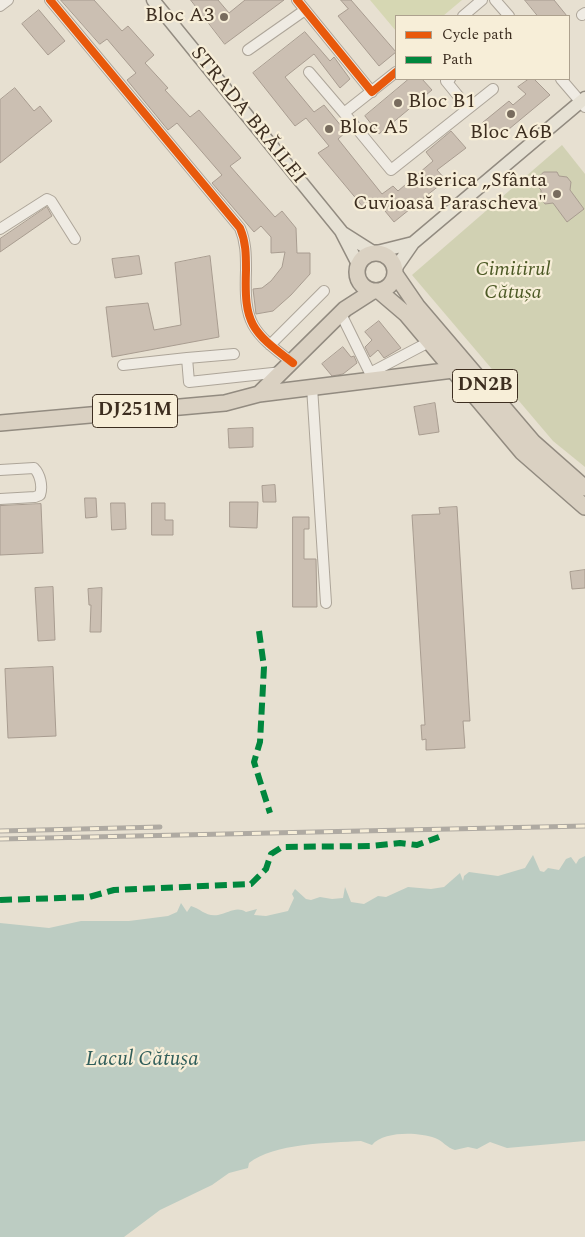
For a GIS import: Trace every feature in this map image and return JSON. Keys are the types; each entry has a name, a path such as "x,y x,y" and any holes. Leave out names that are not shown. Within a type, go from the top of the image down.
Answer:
{"highway":[{"path":"357,268 362,258 375,252"},
{"name":"STRADA BRĂILEI","path":"375,252 389,257 395,271 417,306 533,442 585,488"},
{"name":"STRADA BRĂILEI","path":"357,268 359,282 365,288 376,291 406,314 522,452 585,507"},
{"name":"DJ251M","path":"343,312 357,268"},
{"path":"376,291 390,285 395,271"},
{"name":"DJ251M","path":"259,394 343,312 376,291"},
{"name":"DJ251M","path":"3,421 225,404 259,394 312,388 369,377 453,370"}],"main road":[{"name":"STRADA BRĂILEI","path":"153,0 341,231 357,268"},
{"path":"395,271 413,243 584,102"},
{"name":"STRADA BRĂILEI","path":"341,231 375,252"},
{"path":"375,252 413,243"}],"street":[{"path":"0,6 8,0"},
{"path":"50,0 240,228 246,244 246,309 255,328 288,367"},
{"path":"296,0 372,92"},
{"path":"464,15 482,0"},
{"path":"495,0 508,15"},
{"path":"248,50 305,10"},
{"path":"309,72 391,170 493,89"},
{"path":"344,113 395,73"},
{"path":"446,80 468,108"},
{"path":"562,80 584,102"},
{"path":"0,229 47,199 51,201 75,239"},
{"path":"270,345 324,292"},
{"path":"343,312 369,377 429,342"},
{"path":"123,365 234,354"},
{"path":"187,358 189,382 288,367"},
{"path":"312,388 326,603"},
{"path":"0,470 34,468 39,473 42,491 36,497 0,499"}],"green space":[{"path":"370,0 462,0 444,15 395,15 395,30"},
{"name":"Cimitirul Cătușa","path":"562,145 585,174 585,467 553,441 412,275"}],"water":[{"name":"Lacul Cătușa","path":"533,855 540,871 544,872 548,868 559,870 566,859 571,857 576,864 579,859 585,856 585,1141 507,1148 490,1142 477,1149 468,1147 455,1150 435,1138 402,1134 385,1137 377,1140 372,1145 361,1141 302,1145 273,1151 260,1156 249,1163 248,1168 229,1173 212,1185 160,1210 124,1237 0,1237 0,923 49,928 81,921 129,921 168,916 177,912 181,903 187,912 191,906 207,914 214,915 236,910 246,912 257,909 254,915 266,916 288,911 294,898 292,894 295,889 306,899 311,900 320,897 343,898 345,887 351,902 364,904 378,896 386,897 408,887 431,889 444,887 460,873 463,881 464,876 469,872 498,876 525,868"}],"building":[{"path":"61,0 94,0 122,31 128,26 154,55 145,63 168,88 165,90 190,117 199,110 241,158 230,166 275,217 282,211 296,228 297,253 310,253 310,274 273,311 256,314 253,289 262,288 271,281 282,267 285,252 271,253 271,237 261,226 254,232 212,183 222,175 177,123 168,130 127,80 136,73 107,39 100,44"},
{"name":"Bloc A3","path":"191,0 218,0 229,13 245,0 284,0 225,44"},
{"path":"341,0 351,0 395,51 379,66 338,16 348,9"},
{"path":"525,0 554,0 566,15 537,15"},
{"path":"39,10 65,41 48,55 22,24"},
{"name":"Bloc A5","path":"305,32 330,61 334,57 350,79 340,88 314,54 285,77 314,112 324,105 346,132 338,139 382,194 393,186 398,191 433,161 426,152 451,131 466,148 437,170 446,180 394,222 376,200 364,208 318,153 329,146 306,118 295,126 253,73"},
{"name":"Bloc B1","path":"408,80 423,80 432,90 379,134 365,116"},
{"name":"Bloc A6B","path":"528,80 535,80 550,95 497,139 482,123 509,101 513,105 526,94 518,87"},
{"path":"15,88 34,111 40,106 52,121 0,163 0,100"},
{"name":"Biserica „Sfânta Cuvioasă Parascheva\"","path":"544,172 557,172 559,176 567,177 571,182 570,190 584,209 567,222 553,203 545,204 541,198 541,190 538,187 541,175"},
{"path":"47,207 52,216 0,252 0,239"},
{"path":"139,256 142,274 115,278 112,259"},
{"path":"210,256 219,337 112,357 106,307 148,303 154,330 181,325 175,263"},
{"path":"379,321 401,348 384,358 378,350 370,357 365,347 372,340 365,332"},
{"path":"343,347 351,357 354,356 357,363 343,374 332,376 322,364"},
{"path":"435,403 439,432 419,435 414,407"},
{"path":"253,428 253,447 229,448 228,429"},
{"path":"275,485 276,502 263,502 262,486"},
{"path":"85,498 96,498 97,517 86,518"},
{"path":"230,502 258,502 257,528 230,527"},
{"path":"111,503 125,503 126,529 112,530"},
{"path":"152,503 165,503 165,520 173,520 173,535 152,535"},
{"path":"41,504 43,553 0,555 0,506"},
{"path":"457,507 470,721 463,721 465,748 426,750 426,739 422,740 421,725 425,725 412,515 440,514 439,508"},
{"path":"293,517 309,517 309,529 304,529 304,559 316,559 317,607 293,607"},
{"path":"585,570 585,588 572,589 570,572"},
{"path":"53,587 55,640 38,641 35,588"},
{"path":"102,588 101,632 90,632 91,605 89,605 88,589"},
{"path":"53,667 56,736 8,738 5,669"}],"railway":[{"path":"0,839 585,826"},
{"path":"0,831 160,827"}],"marked path":[{"path":"259,631 264,667 260,742 254,762 270,813"},
{"path":"0,900 89,897 114,890 251,884 266,869 271,854 282,847 371,846 400,843 417,845 439,837"}],"cycle path":[{"path":"50,0 240,228 245,249 249,315 259,334 293,363"},
{"path":"297,0 372,92 395,73"}],"place":[{"name":"Bloc A3","path":"224,17"},
{"name":"Bloc B1","path":"398,103"},
{"name":"Bloc A6B","path":"511,114"},
{"name":"Bloc A5","path":"329,129"},
{"name":"Biserica „Sfânta Cuvioasă Parascheva\"","path":"557,194"}]}
